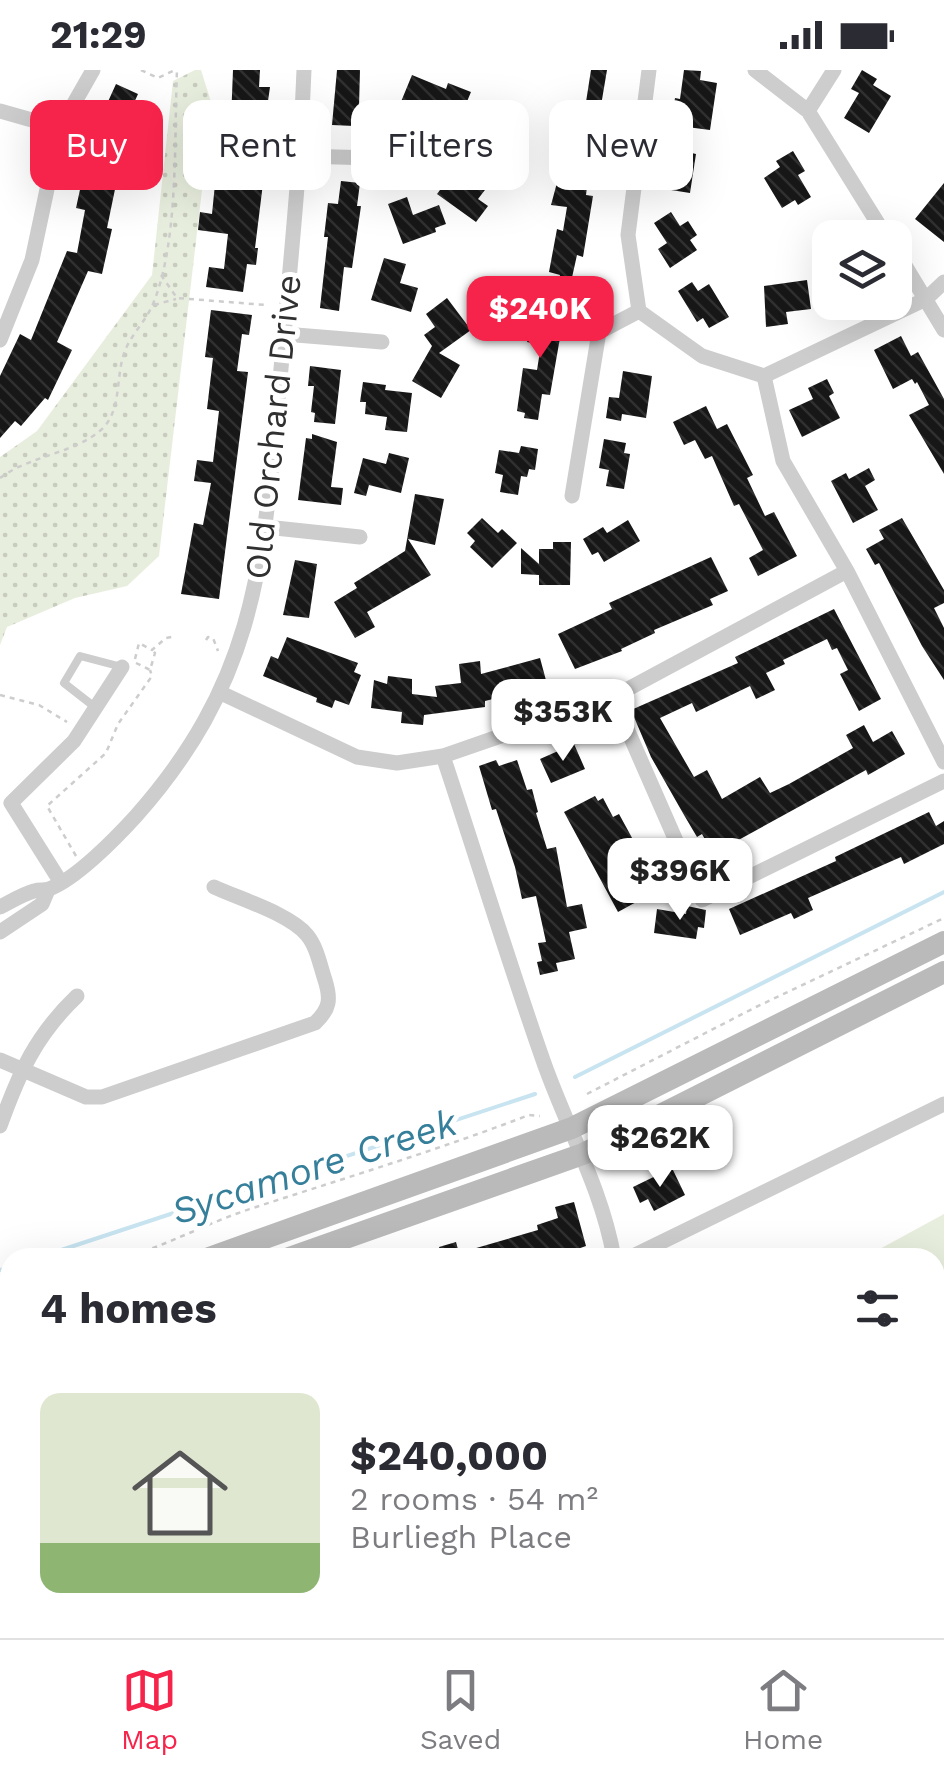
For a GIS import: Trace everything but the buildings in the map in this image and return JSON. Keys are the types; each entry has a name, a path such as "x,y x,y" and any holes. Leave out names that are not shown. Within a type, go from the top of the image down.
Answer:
{"main road":[{"path":"237,1248 572,1128 944,942"},
{"path":"317,1248 582,1154 944,972"}],"street":[{"path":"76,100 93,70"},
{"name":"Old Orchard Drive","path":"303,100 304,70"},
{"path":"649,70 628,235 639,312 702,356 764,376 926,299 944,282"},
{"path":"755,70 808,111 877,220"},
{"path":"808,111 834,70"},
{"path":"0,111 30,120"},
{"path":"0,340 32,260 47,190"},
{"name":"Old Orchard Drive","path":"0,932 42,904 54,886 120,834 164,785 195,742 222,693 253,603 266,527 298,190"},
{"path":"912,277 944,330"},
{"path":"572,496 599,332 639,312"},
{"path":"284,334 382,342"},
{"path":"764,376 783,462 847,571 944,762"},
{"path":"266,527 360,537"},
{"path":"222,693 356,757 396,763 443,756 613,697 847,571"},
{"path":"54,886 11,802 80,732 122,667"},
{"path":"613,697 702,900 944,781"},
{"path":"443,756 546,1067 582,1154 612,1248"},
{"name":"Old Orchard Drive","path":"0,907 34,890 54,886"},
{"path":"0,1060 86,1097 102,1097 316,1023 326,1012 330,996 306,934 294,924 214,887"},
{"path":"0,1126 20,1070 50,1022 78,996"},
{"path":"649,1248 944,1104"}],"lane":[{"path":"96,708 64,683 80,656 122,667"}],"path":[{"path":"0,478 17,466 77,444 110,420 122,358 152,306 168,242 178,70 158,78 142,70"},
{"path":"160,274 177,298"},
{"path":"152,306 177,298 266,305"},
{"path":"152,650 166,638 176,636"},
{"path":"206,640 212,638 216,649 235,658"},
{"path":"82,866 47,806 106,753 118,724 148,686 155,653 139,644 135,662 150,670"},
{"path":"0,695 39,705 80,732"},
{"path":"587,1094 756,1007 944,918"},
{"path":"158,1248 250,1209 435,1150 529,1115 540,1116"}],"green space":[{"path":"201,70 210,100 183,100 183,190 202,190 159,556 127,586 75,598 7,627 0,645 0,457 37,431 152,275 173,81"},
{"path":"944,1214 944,1248 882,1248"}],"waterway":[{"name":"Sycamore Creek","path":"575,1077 944,892"},
{"name":"Sycamore Creek","path":"67,1248 535,1094"}]}
